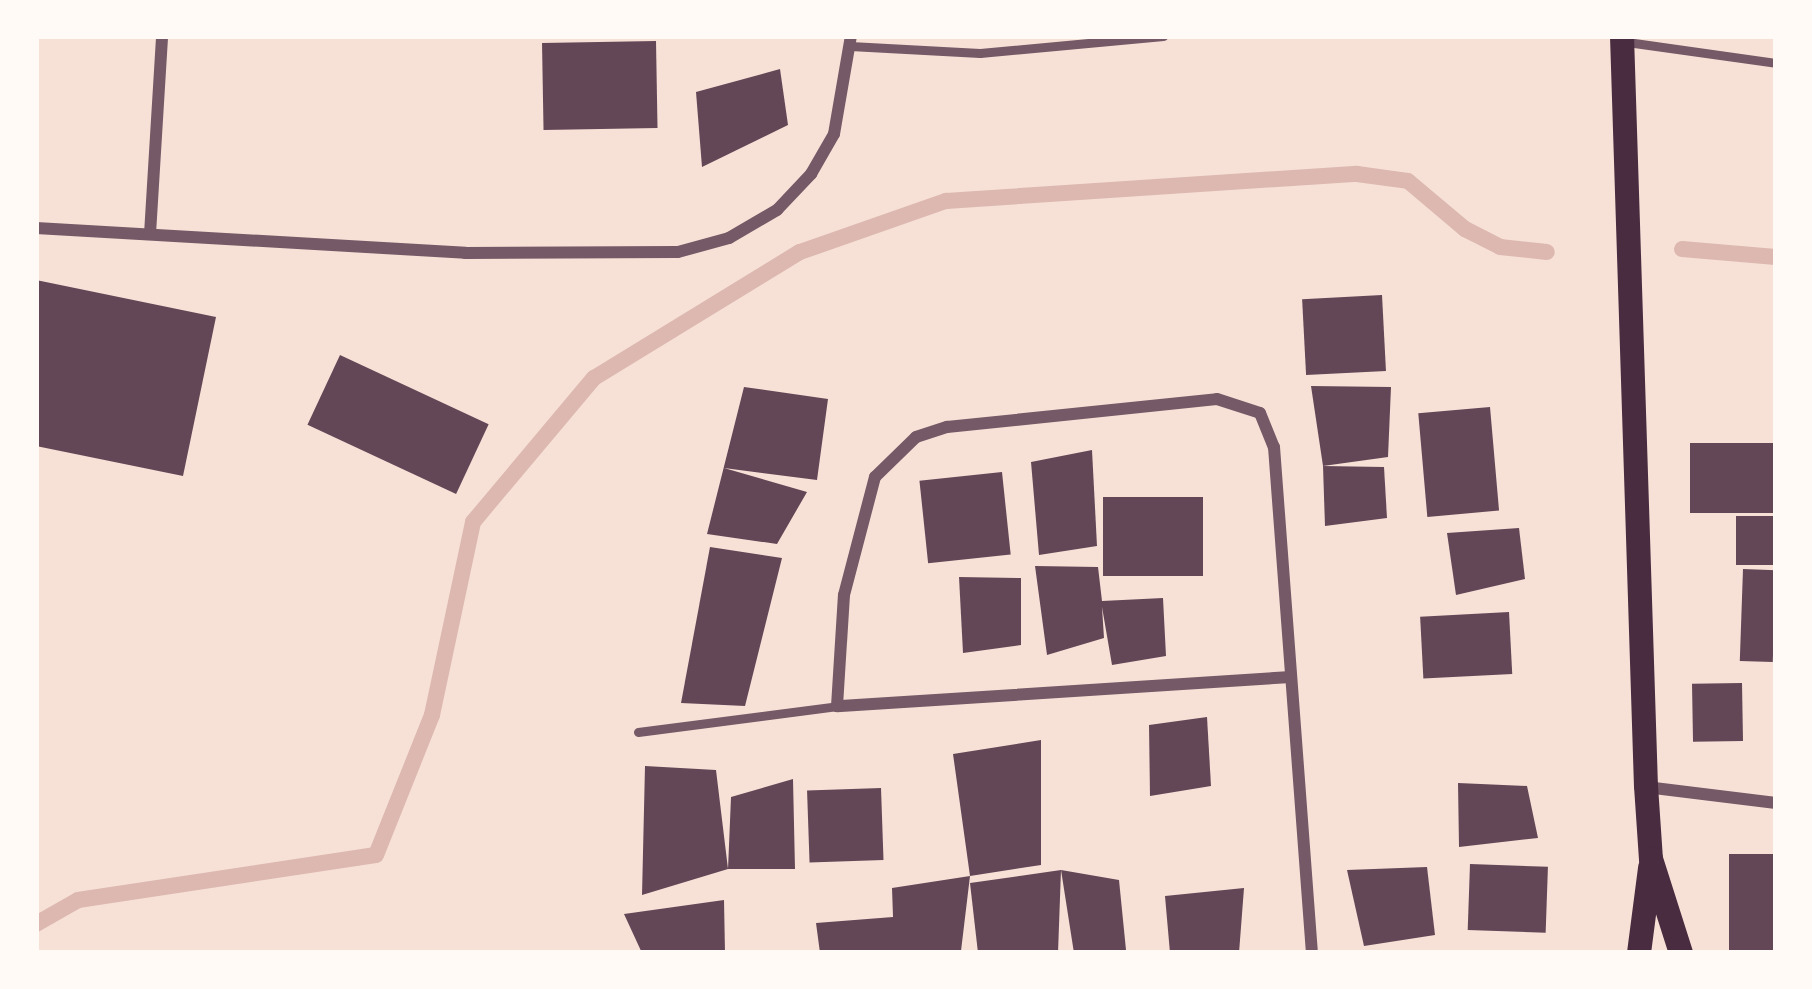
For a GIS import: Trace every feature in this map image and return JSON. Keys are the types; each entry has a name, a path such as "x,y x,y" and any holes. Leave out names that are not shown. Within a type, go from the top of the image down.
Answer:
{"main road":[{"path":"1623,39 1646,787 1652,859 1681,953"},
{"path":"1639,953 1652,859"}],"street":[{"path":"150,235 162,36"},
{"path":"36,228 623,257 729,238 776,210 811,173 834,134 851,41"},
{"path":"1291,677 837,706 854,550 864,504 891,455 947,427 1243,402 1260,413 1274,447 1312,953"},
{"path":"1646,787 1776,803"}],"lane":[{"path":"980,52 982,36"},
{"path":"851,41 980,52 1163,36"},
{"path":"1623,39 1776,63"},
{"path":"638,732 837,706"}],"building":[{"path":"656,41 658,128 544,130 542,43"},
{"path":"780,69 788,125 702,167 696,92"},
{"path":"36,280 216,317 183,476 36,446"},
{"path":"1382,295 1386,371 1306,375 1302,299"},
{"path":"340,355 489,424 456,494 307,425"},
{"path":"1311,386 1391,387 1388,457 1323,466"},
{"path":"744,387 828,399 817,480 724,468 807,492 777,544 707,534"},
{"path":"1490,407 1499,511 1427,517 1418,413"},
{"path":"1690,443 1776,443 1776,513 1690,513"},
{"path":"1092,450 1097,546 1039,555 1031,462"},
{"path":"1323,466 1384,467 1387,518 1325,526"},
{"path":"1002,472 1011,555 928,563 919,481"},
{"path":"1103,497 1203,497 1203,576 1103,576"},
{"path":"1736,516 1776,516 1776,565 1736,565"},
{"path":"1519,528 1525,579 1456,595 1447,533"},
{"path":"710,547 782,558 745,706 681,703"},
{"path":"1035,566 1098,567 1102,601 1163,598 1166,656 1112,665 1102,607 1104,638 1047,655"},
{"path":"1743,569 1776,570 1773,662 1740,661"},
{"path":"959,577 1021,578 1021,645 963,653"},
{"path":"1509,612 1512,674 1423,679 1420,617"},
{"path":"1742,683 1743,741 1693,742 1692,684"},
{"path":"1207,717 1211,786 1150,796 1149,725"},
{"path":"1041,740 1041,865 970,876 953,754"},
{"path":"645,766 716,770 728,869 642,895"},
{"path":"793,779 795,869 728,869 731,797"},
{"path":"1458,783 1527,786 1538,838 1459,847"},
{"path":"881,788 884,860 810,863 807,791"},
{"path":"1729,854 1776,854 1776,953 1729,953"},
{"path":"1470,864 1548,867 1546,933 1468,930"},
{"path":"1427,867 1435,935 1364,946 1347,870"},
{"path":"1061,870 1119,880 1126,950 1074,953"},
{"path":"1061,870 1058,953 978,953 970,883"},
{"path":"970,876 961,951 820,953 816,923 893,917 892,888"},
{"path":"1244,888 1239,953 1170,953 1165,896"},
{"path":"724,900 725,953 642,953 624,914"}],"waterway":[{"path":"36,924 78,900 376,855 432,715 473,522 594,378 800,252 946,201 1357,174 1408,181 1465,229 1500,247 1547,252"},
{"path":"1682,249 1776,257"}]}
